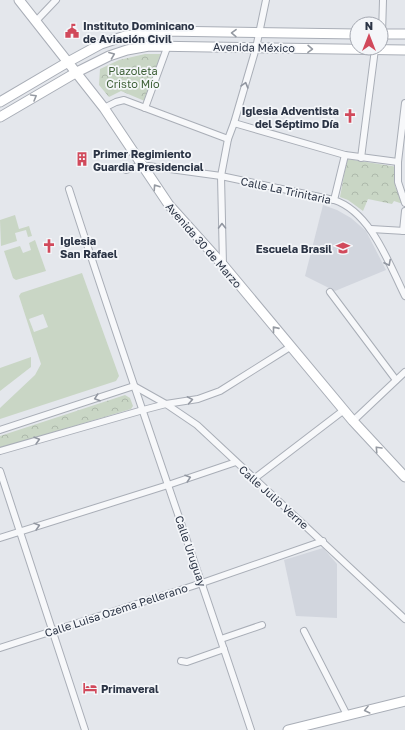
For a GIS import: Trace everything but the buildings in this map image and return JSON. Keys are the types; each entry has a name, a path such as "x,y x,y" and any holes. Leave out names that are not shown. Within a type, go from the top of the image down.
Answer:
{"main road":[{"name":"Avenida 30 de Marzo","path":"19,0 104,108 169,205 223,265 353,421 405,477"},
{"name":"Avenida México","path":"0,102 101,44 142,33 162,31 349,34"},
{"path":"389,34 405,34"},
{"name":"Avenida México","path":"0,117 77,72 109,56 128,50 149,46 168,45 349,49"},
{"name":"Avenida México","path":"389,49 405,50"},
{"path":"288,730 405,701"}],"street":[{"path":"36,21 56,0"},
{"path":"223,265 221,176 228,139 256,48 266,0"},
{"path":"382,16 383,0"},
{"path":"145,108 168,45"},
{"path":"362,158 374,56"},
{"path":"104,108 124,100 228,139"},
{"path":"404,198 398,182 398,162 405,103"},
{"path":"234,123 345,155 398,162"},
{"path":"334,200 345,155"},
{"path":"126,170 141,165"},
{"name":"Calle La Trinitaria","path":"141,165 221,176 334,200 344,204 356,213 371,229 405,296"},
{"name":"Calle Uruguay","path":"69,189 134,386 202,582 251,730"},
{"path":"371,229 404,231 405,211"},
{"path":"330,292 396,380"},
{"path":"0,451 143,410 198,398 220,390 290,347"},
{"path":"353,421 405,372"},
{"path":"0,430 134,386"},
{"name":"Calle Julio Verne","path":"134,386 166,404 197,425 404,617"},
{"path":"255,478 344,410"},
{"path":"0,538 236,462"},
{"path":"0,472 85,730"},
{"name":"Calle Luisa Ozema Pellerano","path":"0,648 322,541"},
{"path":"221,638 262,625"},
{"path":"304,631 347,715"},
{"path":"181,661 187,662 224,649"}],"shaded area":[{"name":"Escuela Brasil","path":"323,205 337,210 351,218 366,231 386,270 335,291 305,276"},
{"path":"323,548 337,564 337,618 296,616 284,560"}],"green space":[{"name":"Plazoleta Cristo Mío","path":"145,54 163,54 147,102 121,91 109,97 99,85 100,69 119,60"},
{"path":"347,159 398,167 395,186 403,204 394,201 392,204 368,199 363,211 348,200 340,197"},
{"path":"15,215 19,229 29,226 32,236 28,237 26,230 15,233 17,241 1,246 0,220"},
{"path":"35,240 46,271 16,280 13,278 4,251 20,246 23,253 31,250 29,243"},
{"path":"82,273 119,376 116,381 0,419 0,408 35,375 41,364 19,296 21,293","holes":["43,314 48,327 34,332 29,319"]},
{"path":"31,357 31,367 0,391 0,368"},
{"path":"125,395 130,398 133,406 131,409 0,448 0,436"}],"place":[{"name":"Instituto Dominicano de Aviación Civil","path":"72,31"},
{"name":"Iglesia Adventista del Séptimo Día","path":"350,116"},
{"name":"Primer Regimiento Guardia Presidencial","path":"82,159"},
{"name":"Iglesia San Rafael","path":"49,246"},
{"name":"Escuela Brasil","path":"343,248"},
{"name":"Primaveral","path":"90,688"}]}
